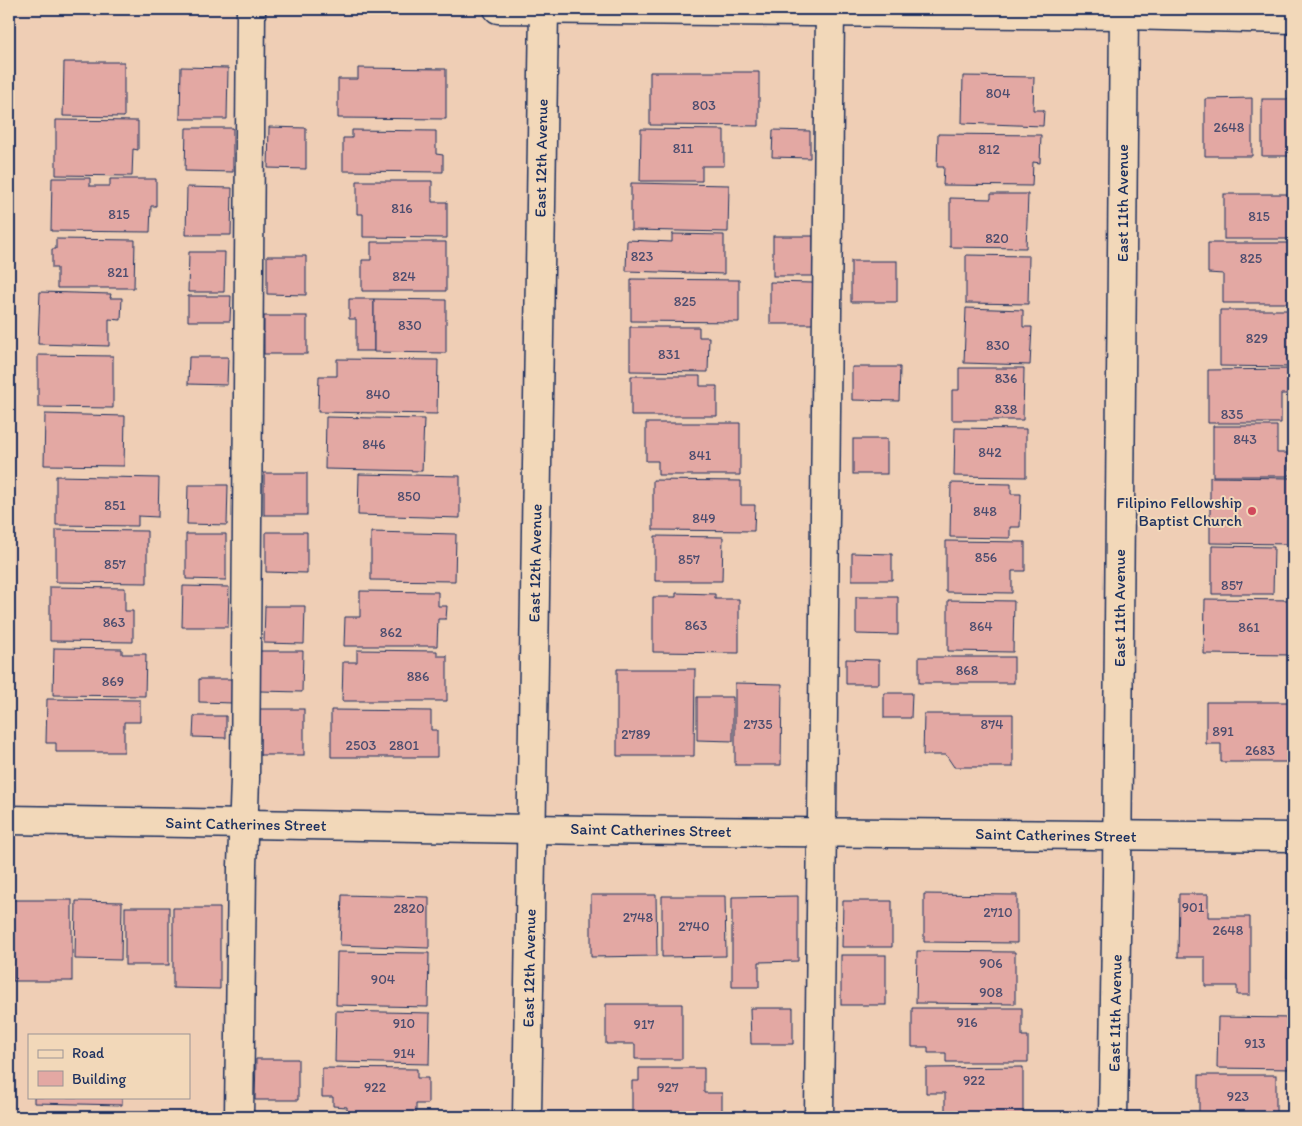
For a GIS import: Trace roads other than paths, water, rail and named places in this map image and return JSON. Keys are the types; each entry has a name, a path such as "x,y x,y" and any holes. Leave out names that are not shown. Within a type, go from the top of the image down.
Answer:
{"street":[{"path":"239,1117 244,824 251,9"},
{"path":"498,9 1124,12 1293,19"},
{"name":"East 12th Avenue","path":"527,1117 544,9"},
{"path":"820,1117 830,10"},
{"name":"East 11th Avenue","path":"1114,1117 1124,12"},
{"name":"Saint Catherines Street","path":"9,820 531,829 1293,837"}],"place":[{"name":"Filipino Fellowship Baptist Church","path":"1252,511"}]}
